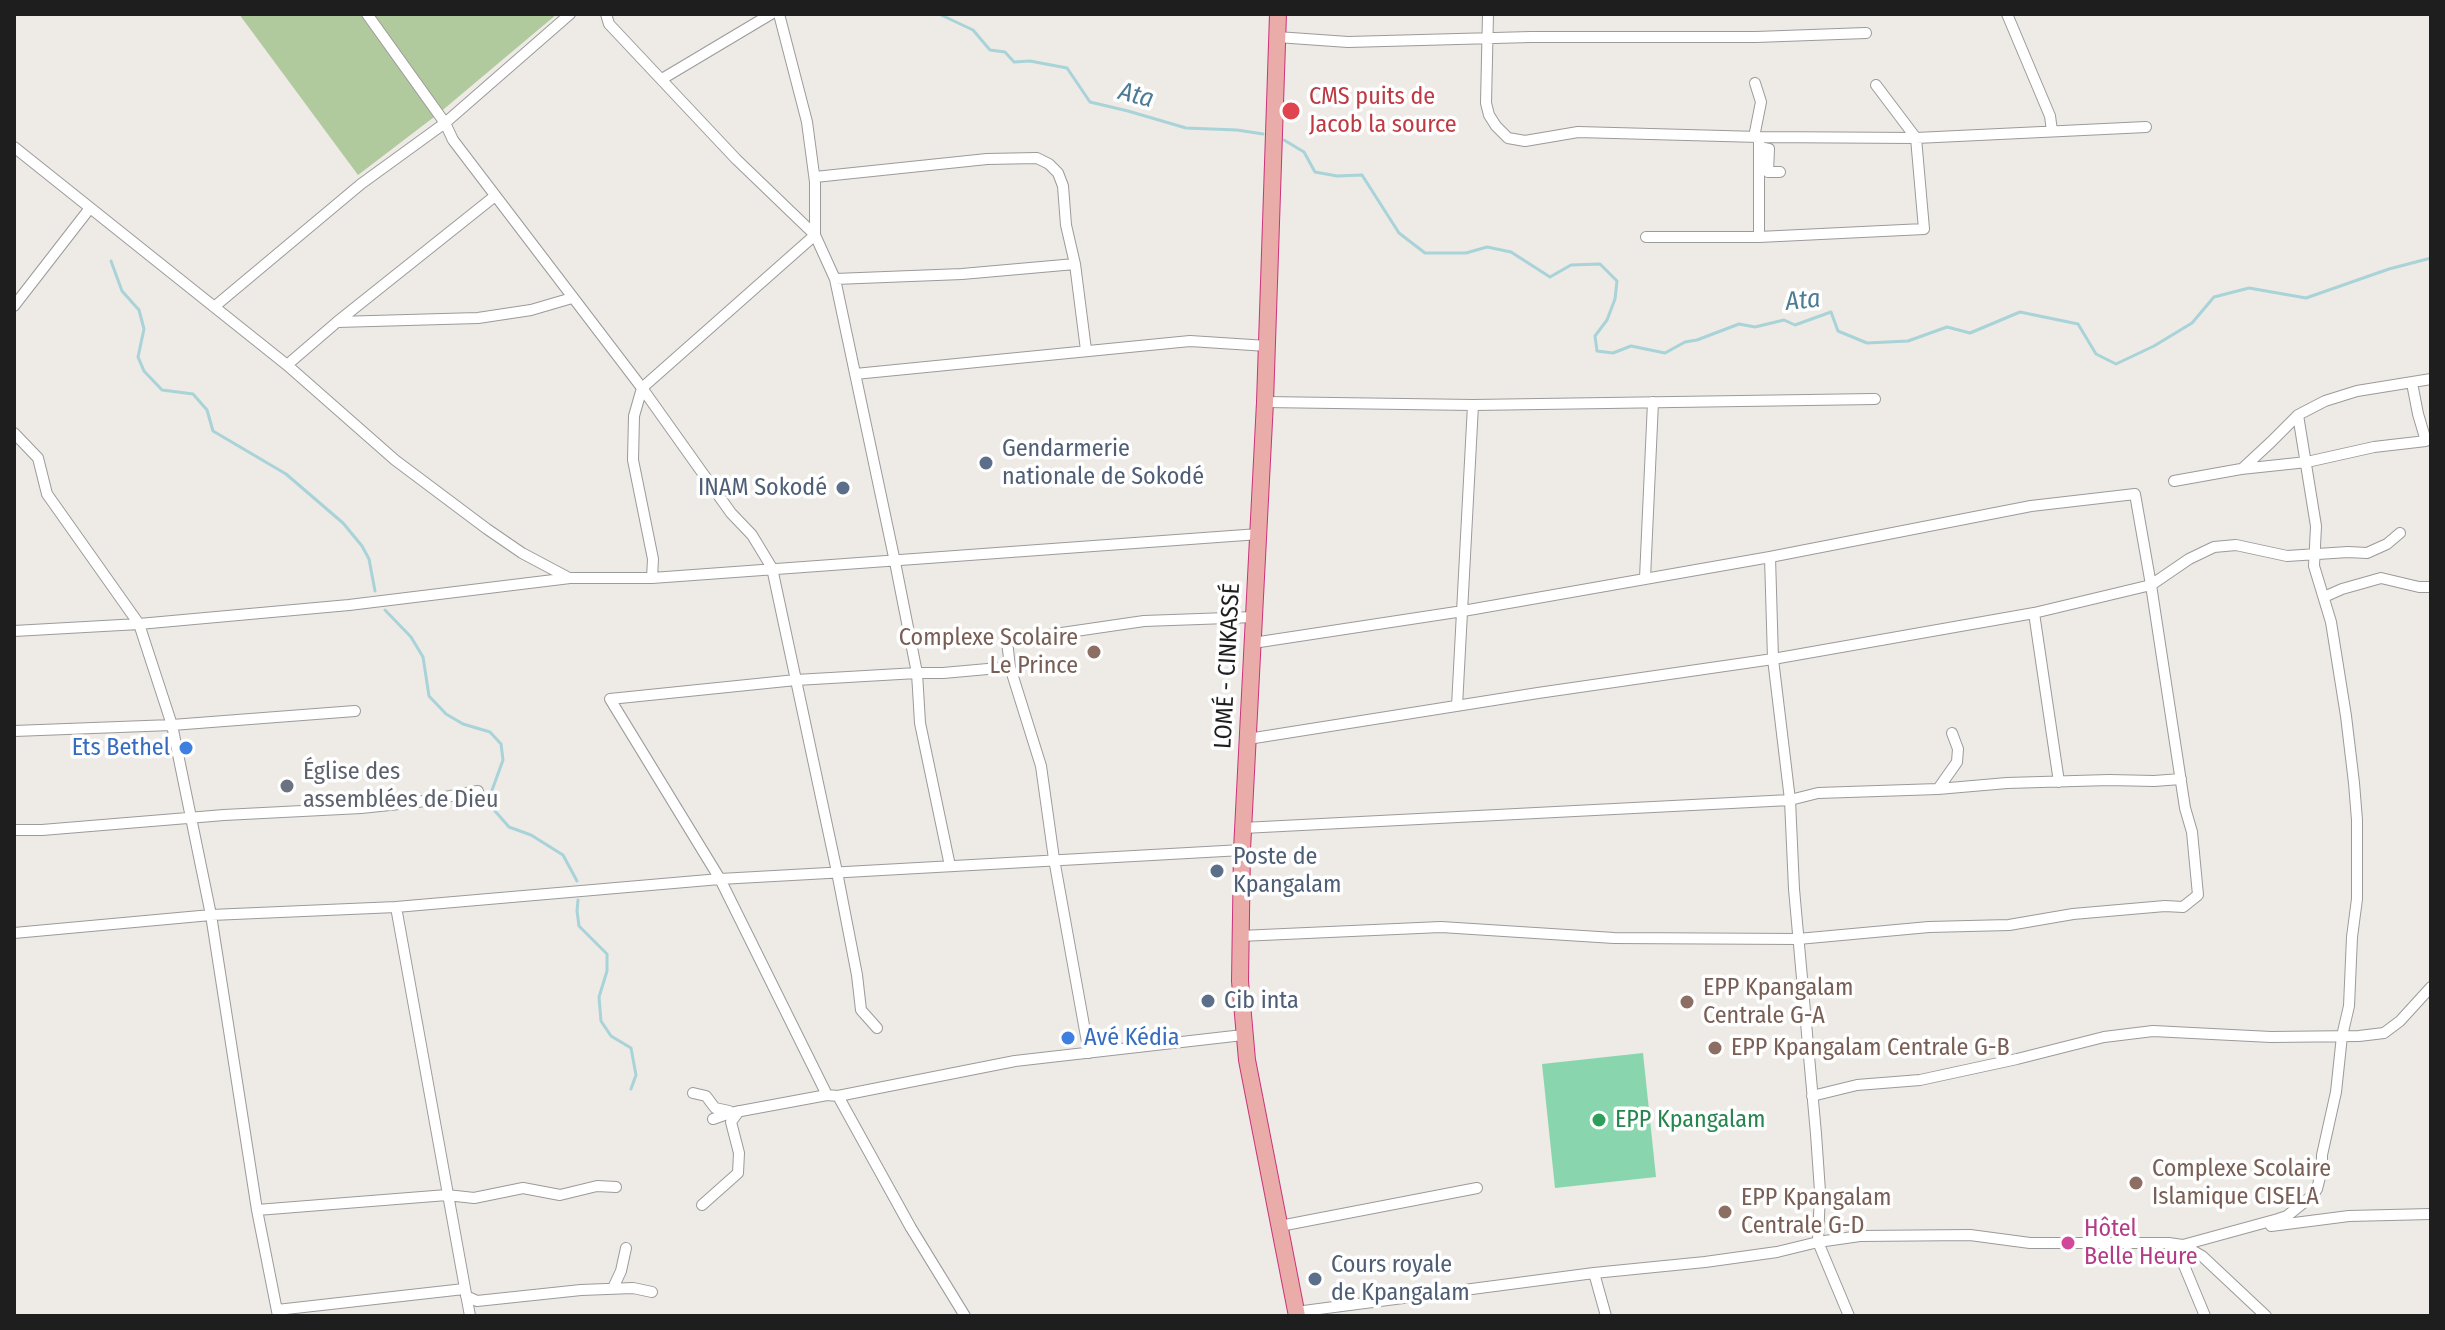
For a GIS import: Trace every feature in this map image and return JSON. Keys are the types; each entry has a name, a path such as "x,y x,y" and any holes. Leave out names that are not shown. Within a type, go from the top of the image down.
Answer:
{"highway":[{"name":"LOMÉ - CINKASSÉ","path":"1278,14 1265,402 1242,850 1240,981 1243,1035 1297,1314"}],"street":[{"path":"367,14 445,123 453,140 642,388 731,513 761,548 772,568 837,872 861,1010 877,1028"},
{"path":"214,307 361,184 445,123 570,14"},
{"path":"606,14 609,24 736,159 815,235 835,279 917,673 920,723 950,866"},
{"path":"662,79 771,14"},
{"path":"652,578 653,559 633,460 634,416 642,388 815,235 815,177 807,122 779,14"},
{"path":"1488,14 1486,103 1489,115 1508,138 1525,141 1578,132 1757,141 1916,138 2146,127"},
{"path":"2007,14 2050,116 2052,131"},
{"path":"1277,37 1348,42 1866,33"},
{"path":"1755,83 1761,102 1757,141 1759,237"},
{"path":"1646,237 1759,237 1924,229 1916,138 1876,85"},
{"path":"1757,141 1769,149 1768,172 1780,172"},
{"path":"14,147 287,365 395,460 522,553 570,578"},
{"path":"815,177 987,159 1037,158 1049,164 1058,173 1063,186 1066,225 1075,264 1086,350"},
{"path":"287,365 495,196"},
{"path":"14,306 90,208"},
{"path":"835,279 932,276 1075,264"},
{"path":"337,322 478,318 531,310 572,298"},
{"path":"855,374 1190,341 1267,346"},
{"path":"2241,469 2298,415 2325,401 2357,391 2431,379"},
{"path":"2174,481 2426,441 2412,383"},
{"path":"1265,402 1473,405 1875,399"},
{"path":"1645,578 1653,402"},
{"path":"1457,706 1473,405"},
{"path":"1297,1314 1594,1273 1777,1252 1860,1236 1970,1235 2030,1243 2183,1245 2287,1216 2313,1195 2322,1169 2349,1006 2357,899 2357,820 2346,716 2331,622 2314,566 2316,526 2298,415"},
{"path":"14,433 38,458 47,494 139,624 172,725 211,915 257,1210 278,1313 465,1293 477,1301 613,1288 652,1292"},
{"path":"1240,936 1441,927 1614,938 1798,939 1929,927 2009,925 2073,914 2188,905 2198,895 2192,832 2185,808 2135,494 2031,506 1770,557 1463,611 1253,643"},
{"path":"1248,739 1773,659 2034,613 2151,585 2189,559 2214,547 2236,545 2287,556 2367,553 2387,544 2400,533"},
{"path":"14,631 139,624 349,605 570,578 652,578 1259,534"},
{"path":"1770,557 1773,659 1790,800 1798,939 1820,1191 1818,1242 1849,1316"},
{"path":"2324,597 2381,578 2431,587"},
{"path":"2034,613 2059,782"},
{"path":"1089,1053 1054,859 1041,766 1010,667 1007,641 1144,621 1255,617"},
{"path":"965,1316 833,1095 720,879 610,699 796,680 1010,667"},
{"path":"14,731 172,725 355,711"},
{"path":"1938,789 1957,762 1958,749 1952,733"},
{"path":"1243,828 1790,800 1818,793 2007,783 2181,779"},
{"path":"14,830 361,808 478,791"},
{"path":"14,933 211,915 396,907 720,879 1242,850"},
{"path":"396,907 470,1316"},
{"path":"1812,1096 1857,1085 1920,1080 2104,1037 2153,1031 2239,1036 2375,1034 2392,1029 2431,987"},
{"path":"713,1119 739,1111 1015,1061 1243,1035"},
{"path":"693,1093 706,1096 715,1108 739,1111"},
{"path":"702,1205 738,1173 739,1153 731,1122 739,1111"},
{"path":"257,1210 447,1195 474,1198 523,1188 560,1195 597,1186 616,1187"},
{"path":"1280,1226 1477,1188"},
{"path":"2246,1229 2361,1215 2431,1214"},
{"path":"2168,1243 2178,1251 2205,1316"},
{"path":"2183,1245 2202,1256 2266,1316"},
{"path":"613,1288 626,1248"},
{"path":"1594,1273 1606,1316"}],"green space":[{"path":"239,14 557,14 438,114 358,175"},
{"name":"EPP Kpangalam","path":"1643,1053 1656,1177 1555,1188 1542,1064"}],"waterway":[{"name":"Ata","path":"939,14 973,30 990,50 1005,52 1014,62 1030,61 1067,68 1090,102 1186,128 1263,134"},
{"name":"Ata","path":"1284,140 1304,152 1315,172 1337,176 1362,175 1399,233 1425,253 1466,253 1487,247 1511,252 1550,277 1571,265 1600,264 1617,281 1615,299 1607,320 1595,336 1597,351 1613,353 1631,346 1665,353 1685,342 1739,324 1755,327 1784,320 1795,325 1831,312 1838,331 1867,343 1908,341 1947,327 1970,333 2020,312 2078,324 2096,354 2116,364 2192,323 2214,297 2249,288 2306,298 2431,258"},
{"path":"111,261 122,291 139,310 144,329 138,357 144,371 162,390 193,394 207,410 213,431 286,474 343,523 369,559 375,591"},
{"path":"385,610 411,637 423,657 429,696 446,714 463,724 490,732 501,744 503,760 491,793 495,811 509,827 531,835 563,855 577,881"},
{"path":"578,900 579,926 607,954 607,971 599,997 601,1021 611,1036 631,1048 636,1075 631,1089"}],"place":[{"name":"CMS puits de Jacob la source","path":"1291,111"},
{"name":"Gendarmerie nationale de Sokodé","path":"986,463"},
{"name":"INAM Sokodé","path":"843,488"},
{"name":"Complexe Scolaire Le Prince","path":"1094,652"},
{"name":"Ets Bethel","path":"186,748"},
{"name":"Église des assemblées de Dieu","path":"287,786"},
{"name":"Poste de Kpangalam","path":"1217,871"},
{"name":"Cib inta","path":"1208,1001"},
{"name":"EPP Kpangalam Centrale G-A","path":"1687,1002"},
{"name":"Avé Kédia","path":"1068,1038"},
{"name":"EPP Kpangalam Centrale G-B","path":"1715,1048"},
{"name":"EPP Kpangalam","path":"1599,1120"},
{"name":"Complexe Scolaire Islamique CISELA","path":"2136,1183"},
{"name":"EPP Kpangalam Centrale G-D","path":"1725,1212"},
{"name":"Hôtel Belle Heure","path":"2068,1243"},
{"name":"Cours royale de Kpangalam","path":"1315,1279"}]}
